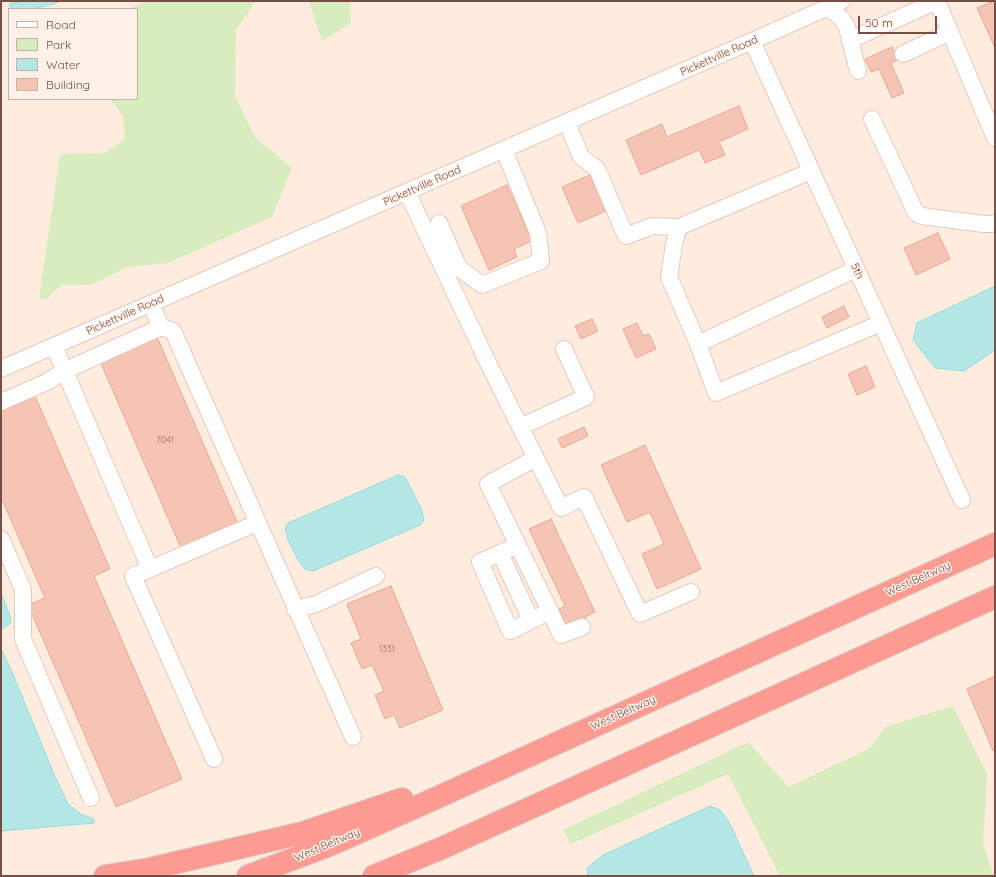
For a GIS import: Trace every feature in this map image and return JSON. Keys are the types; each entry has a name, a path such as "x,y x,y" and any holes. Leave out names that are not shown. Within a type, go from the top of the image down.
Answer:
{"highway":[{"name":"West Beltway","path":"248,876 330,845 530,756 995,544"},
{"path":"374,876 442,848 995,596"},
{"path":"105,876 149,869 302,833 530,756"},
{"path":"412,876 539,813 583,784"}],"street":[{"path":"850,40 937,1 995,138"},
{"path":"835,4 847,27 858,71"},
{"name":"Pickettville Road","path":"1,369 752,42 835,4"},
{"path":"902,54 950,32"},
{"name":"5th","path":"752,42 962,500"},
{"path":"872,119 916,213 922,216 976,223 995,223"},
{"path":"567,122 581,157 597,169 626,236 652,226 679,227 811,170"},
{"path":"439,223 459,268 482,285 541,261 538,233 504,150"},
{"path":"407,192 486,358 561,508 584,497 640,614 691,592"},
{"path":"679,227 674,244 669,277 698,344 716,393 881,323"},
{"path":"698,344 856,270"},
{"path":"151,304 161,327"},
{"path":"1,402 47,382 64,370 161,327 173,331 353,738"},
{"path":"54,346 150,569"},
{"path":"520,426 586,397 564,349"},
{"path":"536,458 488,484 561,635 582,626"},
{"path":"214,759 133,576 257,523"},
{"path":"1,539 23,588 23,639 91,798"},
{"path":"518,545 480,562 510,630 550,611"},
{"path":"500,553 531,620"},
{"path":"295,609 316,604 376,576"}],"green space":[{"path":"147,1 256,1 236,30 235,96 255,137 292,168 272,217 168,263 128,267 91,285 61,285 47,299 39,298 60,154 104,153 125,139 123,117 112,100 138,100 138,8 130,8"},
{"path":"309,1 350,1 351,23 322,41"},
{"path":"953,706 987,774 983,844 994,876 780,876 728,774 571,844 563,830 748,742 789,787 870,748 885,727"}],"water":[{"path":"23,1 61,1 37,8 11,8 9,4"},
{"path":"995,286 995,350 964,371 935,368 913,340 917,323"},
{"path":"398,475 405,477 421,508 424,520 420,525 313,571 305,569 298,560 288,540 285,528 288,523"},
{"path":"1,593 11,618 10,624 1,629"},
{"path":"1,648 68,804 81,814 94,819 94,823 1,831"},
{"path":"710,806 720,810 729,822 754,876 588,876 587,868 603,855"}],"building":[{"path":"995,1 995,48 977,8"},
{"path":"892,47 898,60 891,63 904,93 892,98 879,69 871,72 865,59"},
{"path":"739,106 748,129 719,142 725,155 705,163 699,150 641,175 626,140 662,124 667,137"},
{"path":"590,175 606,211 578,223 562,187"},
{"path":"507,185 532,241 514,249 517,257 489,270 461,206"},
{"path":"938,233 950,259 916,275 904,248"},
{"path":"844,306 849,317 827,328 822,317"},
{"path":"592,319 598,331 581,339 575,326"},
{"path":"637,323 643,336 649,334 656,349 636,358 623,329"},
{"path":"157,337 238,524 181,548 100,361"},
{"path":"866,366 875,387 857,395 848,374"},
{"path":"35,396 110,569 94,576 182,779 116,807 28,605 45,598 1,497 1,411"},
{"path":"584,427 588,436 562,448 558,439"},
{"path":"645,445 701,569 657,589 642,554 664,544 650,512 627,522 601,465"},
{"path":"551,519 595,612 585,617 586,619 577,623 576,621 566,625 559,609 565,606 529,529"},
{"path":"391,586 443,710 400,728 394,715 385,719 375,695 384,691 372,665 362,669 351,643 361,639 347,604"},
{"path":"995,676 995,750 993,751 967,689"}]}
